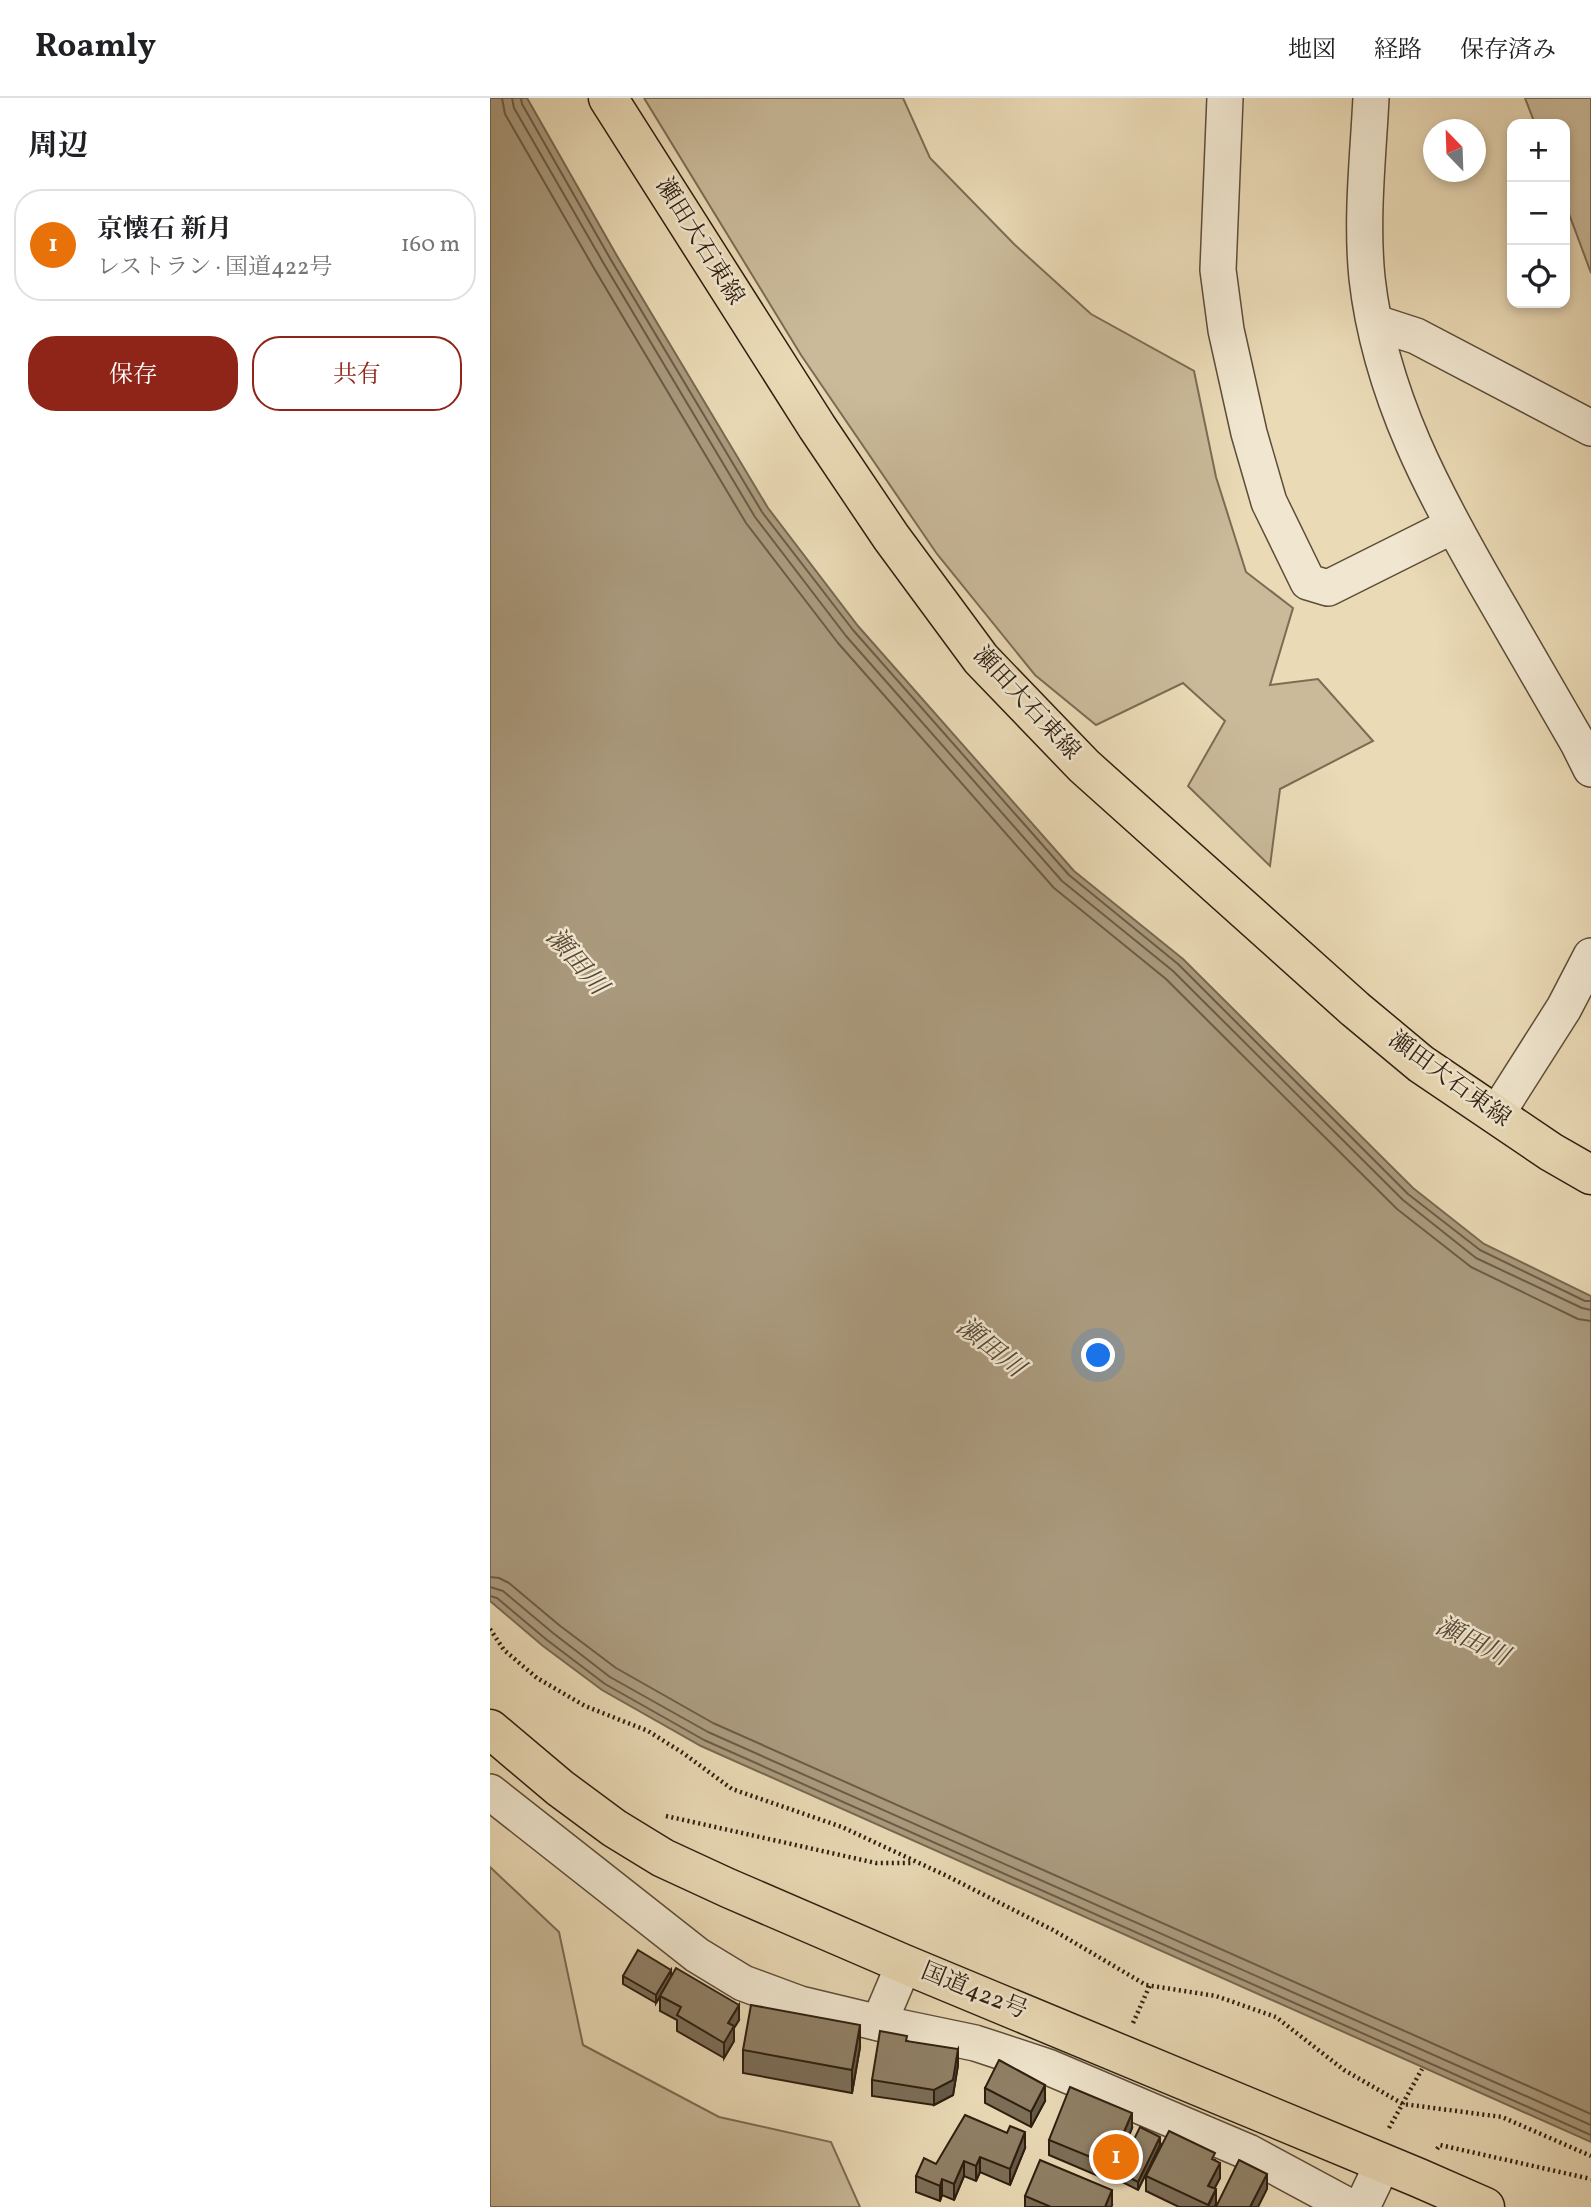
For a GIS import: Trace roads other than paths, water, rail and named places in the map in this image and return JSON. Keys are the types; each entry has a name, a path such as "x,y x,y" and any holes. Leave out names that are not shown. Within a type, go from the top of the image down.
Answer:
{"main road":[{"name":"瀬田大石東線","path":"608,98 817,427 891,537 981,659 1084,766 1420,1064 1551,1152 1591,1175"},
{"name":"国道422号","path":"490,1729 559,1788 614,1828 663,1857 904,1964 1485,2207"}],"street":[{"path":"1225,98 1218,270 1226,330 1269,502 1308,582 1328,588 1452,526"},
{"path":"1371,98 1364,225 1367,279 1384,362 1399,410 1452,526 1579,715 1591,769"},
{"path":"1376,323 1416,336 1591,428"},
{"path":"1496,1115 1564,1008 1591,956"},
{"path":"490,1792 697,1955 743,1983 800,2004 975,2043 1048,2067 1248,2152 1350,2207"},
{"path":"878,2023 904,1964"},
{"path":"1362,2207 1377,2161"}],"water":[{"name":"瀬田川","path":"490,98 527,98 617,256 768,508 858,626 1074,871 1183,959 1413,1188 1484,1244 1591,1296 1591,2142 701,1746 602,1690 543,1646 490,1601"}],"place":[{"name":"京懐石 新月","path":"1116,2157"}]}
